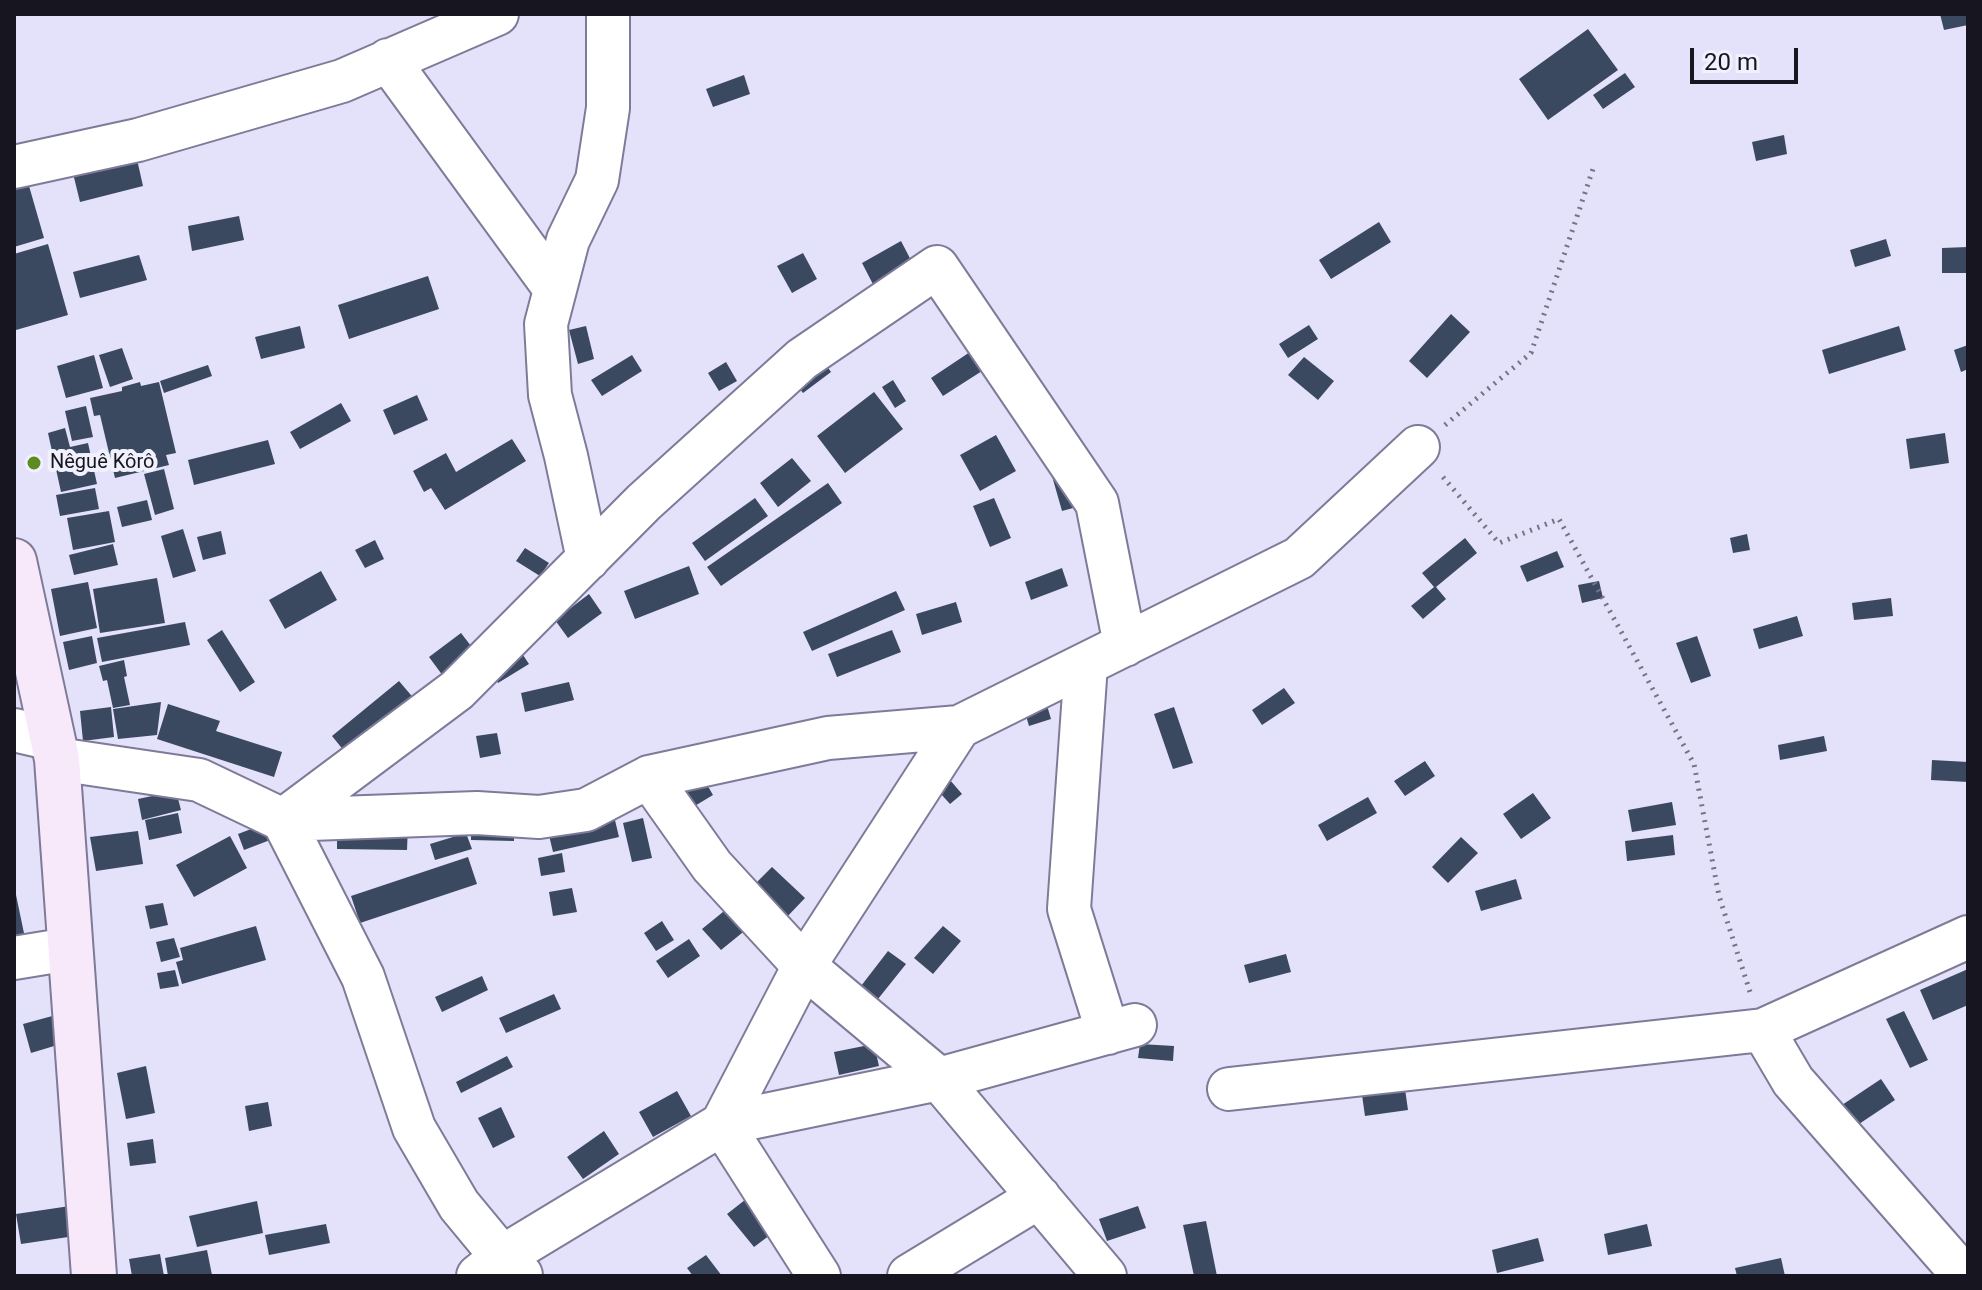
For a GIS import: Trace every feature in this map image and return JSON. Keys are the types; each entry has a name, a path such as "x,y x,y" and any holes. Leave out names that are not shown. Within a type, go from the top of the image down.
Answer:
{"street":[{"path":"14,167 138,140 342,81 497,14"},
{"path":"588,559 550,395 546,324 568,240 597,180 608,108 608,14"},
{"path":"388,60 555,289"},
{"path":"283,820 457,690 644,502 802,359 937,267 1097,503 1125,645"},
{"path":"41,743 199,780 283,820 477,813 539,817 586,810 649,777 828,738 959,727 1299,558 1418,447"},
{"path":"14,561 69,949 94,1276"},
{"path":"283,820 363,977 414,1128 500,1270 722,1124 939,1079 1122,1029 1069,909 1086,664"},
{"path":"722,1124 804,966 959,727"},
{"path":"649,777 712,866 804,966 939,1079 1105,1276"},
{"path":"1229,1089 1763,1030 1968,937"},
{"path":"14,958 69,949"},
{"path":"1763,1030 1793,1081 1964,1276"},
{"path":"722,1124 819,1276"},
{"path":"909,1276 1039,1197"}],"path":[{"path":"1594,166 1531,353 1418,447 1499,543 1559,519 1694,764 1719,896 1763,1030"}],"building":[{"path":"1940,14 1968,14 1968,25 1944,30"},
{"path":"1588,29 1618,70 1548,120 1519,79"},
{"path":"1625,73 1635,87 1603,109 1593,95"},
{"path":"744,75 750,94 713,107 706,89"},
{"path":"1784,135 1787,154 1756,161 1752,142"},
{"path":"134,146 143,186 80,202 70,161"},
{"path":"25,172 44,238 14,247 14,175"},
{"path":"239,216 244,240 192,251 188,226"},
{"path":"1379,222 1391,242 1331,279 1319,260"},
{"path":"1886,239 1891,256 1855,267 1850,250"},
{"path":"901,241 915,268 876,290 862,263"},
{"path":"48,244 68,315 16,330 14,254"},
{"path":"1968,247 1968,273 1942,273 1942,248"},
{"path":"803,253 817,279 792,293 777,266"},
{"path":"139,255 147,280 80,298 73,272"},
{"path":"428,276 439,309 349,339 338,305"},
{"path":"1451,314 1470,332 1427,378 1409,361"},
{"path":"1309,325 1318,339 1288,358 1279,344"},
{"path":"300,326 305,348 261,359 255,337"},
{"path":"586,326 594,359 578,364 569,330"},
{"path":"1899,326 1906,350 1829,374 1822,350"},
{"path":"1968,345 1968,369 1961,372 1954,350"},
{"path":"122,348 133,379 110,387 99,355"},
{"path":"970,352 982,371 943,396 931,378"},
{"path":"94,355 103,388 66,398 57,366"},
{"path":"632,355 642,371 602,396 591,380"},
{"path":"1304,357 1334,381 1318,400 1288,375"},
{"path":"822,359 831,372 803,393 793,380"},
{"path":"726,362 737,381 719,391 708,373"},
{"path":"208,365 212,376 164,393 160,381"},
{"path":"893,380 906,401 895,408 882,387"},
{"path":"140,382 141,386 159,382 176,453 166,455 169,465 115,478 100,415 94,416 90,398 122,391 122,387"},
{"path":"874,392 903,429 845,473 817,436"},
{"path":"417,395 428,420 394,435 383,410"},
{"path":"341,403 351,421 300,449 290,432"},
{"path":"86,406 93,437 72,441 65,411"},
{"path":"65,428 70,447 88,443 97,484 61,492 48,433"},
{"path":"1945,433 1949,463 1910,469 1906,439"},
{"path":"996,435 1016,471 980,491 960,455"},
{"path":"512,439 526,461 445,510 431,488 424,492 413,471 446,453 456,472"},
{"path":"268,440 275,464 194,485 188,460"},
{"path":"792,458 811,481 778,507 760,483"},
{"path":"164,469 174,509 155,515 144,474"},
{"path":"1050,469 1084,505 1062,511"},
{"path":"828,483 842,503 721,586 707,567"},
{"path":"95,488 99,509 60,516 56,495"},
{"path":"755,498 768,516 705,561 692,543"},
{"path":"994,498 1011,538 990,547 973,506"},
{"path":"147,500 152,520 122,527 117,507"},
{"path":"109,511 115,542 73,550 67,518"},
{"path":"183,529 196,571 173,578 161,536"},
{"path":"221,531 226,554 203,560 197,537"},
{"path":"1747,534 1750,550 1733,553 1730,538"},
{"path":"1465,538 1477,553 1436,587 1446,599 1423,619 1411,606 1434,587 1422,573"},
{"path":"375,540 384,559 365,568 355,550"},
{"path":"113,544 118,565 74,575 69,555"},
{"path":"525,548 549,563 540,576 516,561"},
{"path":"1557,551 1564,567 1527,582 1520,566"},
{"path":"689,566 699,594 635,619 624,591"},
{"path":"1062,568 1068,586 1031,600 1025,582"},
{"path":"321,571 337,600 285,629 269,600"},
{"path":"157,578 165,623 100,633 93,589"},
{"path":"1599,581 1603,598 1582,603 1578,585"},
{"path":"88,582 97,628 60,636 51,589"},
{"path":"896,591 905,610 812,651 803,632"},
{"path":"589,594 602,613 568,638 555,620"},
{"path":"1891,598 1893,616 1854,620 1852,603"},
{"path":"956,602 962,622 922,635 916,614"},
{"path":"1797,616 1803,636 1759,649 1753,629"},
{"path":"185,622 190,645 102,662 97,638"},
{"path":"222,630 255,682 240,692 207,640"},
{"path":"892,630 901,652 837,677 828,654"},
{"path":"461,633 478,655 446,680 429,657"},
{"path":"92,636 97,663 69,670 63,642"},
{"path":"1697,636 1711,676 1691,683 1676,643"},
{"path":"519,649 529,664 498,683 488,668"},
{"path":"124,660 130,705 113,708 107,680 103,681 99,666"},
{"path":"399,681 416,701 349,757 332,736"},
{"path":"569,682 574,700 525,712 521,693"},
{"path":"1284,688 1295,703 1262,725 1252,710"},
{"path":"161,702 157,735 118,739 113,709"},
{"path":"1046,702 1051,719 1029,726 1024,709"},
{"path":"168,704 220,721 216,731 282,752 274,777 157,739"},
{"path":"111,707 114,737 83,741 80,711"},
{"path":"1174,707 1193,763 1173,769 1154,714"},
{"path":"497,733 501,754 480,758 476,736"},
{"path":"1824,736 1827,751 1780,760 1778,745"},
{"path":"1932,760 1968,762 1968,782 1931,780"},
{"path":"1425,761 1435,776 1405,796 1394,781"},
{"path":"698,769 713,795 693,807 678,781"},
{"path":"944,773 962,794 950,804 931,783"},
{"path":"176,791 181,810 142,820 138,799"},
{"path":"1533,793 1551,818 1521,839 1503,814"},
{"path":"1368,797 1377,813 1327,841 1318,825"},
{"path":"1672,802 1676,825 1632,832 1628,810"},
{"path":"178,813 182,833 149,840 145,820"},
{"path":"614,816 619,837 553,852 548,831"},
{"path":"643,818 652,858 632,862 623,823"},
{"path":"272,821 278,837 244,850 238,834"},
{"path":"471,821 514,822 514,841 471,840"},
{"path":"337,824 408,825 407,850 337,849"},
{"path":"138,831 143,864 96,871 90,837"},
{"path":"466,833 472,849 435,860 430,844"},
{"path":"1673,835 1675,855 1627,861 1625,841"},
{"path":"230,836 247,868 194,897 176,865"},
{"path":"1461,837 1478,853 1448,883 1432,867"},
{"path":"562,853 565,872 541,876 538,858"},
{"path":"468,857 477,884 360,923 351,896"},
{"path":"772,867 805,898 785,919 752,887"},
{"path":"1516,879 1522,899 1481,911 1475,891"},
{"path":"572,888 577,912 553,916 549,892"},
{"path":"14,890 25,938 14,940"},
{"path":"163,903 168,925 150,929 145,906"},
{"path":"734,903 753,924 721,950 702,929"},
{"path":"662,921 674,940 656,951 644,933"},
{"path":"256,926 266,960 182,984 176,962 183,960 180,948"},
{"path":"943,926 961,941 933,974 914,958"},
{"path":"174,938 180,957 161,962 156,942"},
{"path":"689,939 700,956 668,978 656,961"},
{"path":"888,951 906,964 878,999 861,986"},
{"path":"1286,954 1291,972 1249,983 1244,965"},
{"path":"1968,969 1968,1005 1933,1020 1920,990"},
{"path":"175,970 179,986 160,989 157,973"},
{"path":"482,976 488,990 442,1012 435,997"},
{"path":"554,994 561,1009 506,1033 499,1018"},
{"path":"1904,1011 1928,1060 1910,1068 1886,1019"},
{"path":"56,1015 64,1043 31,1053 23,1024"},
{"path":"874,1044 879,1066 839,1075 834,1052"},
{"path":"1140,1044 1174,1046 1173,1061 1138,1058"},
{"path":"507,1056 513,1067 461,1093 456,1082"},
{"path":"146,1066 155,1113 126,1119 117,1073"},
{"path":"1881,1079 1895,1100 1856,1126 1842,1105"},
{"path":"1405,1089 1408,1110 1365,1116 1362,1095"},
{"path":"677,1091 691,1116 653,1137 639,1112"},
{"path":"268,1102 272,1126 249,1131 245,1106"},
{"path":"501,1107 515,1137 493,1148 478,1118"},
{"path":"604,1131 619,1154 583,1179 567,1157"},
{"path":"153,1139 156,1163 130,1166 127,1143"},
{"path":"759,1189 786,1223 754,1247 727,1214"},
{"path":"257,1201 263,1233 197,1247 189,1216"},
{"path":"70,1206 75,1236 21,1244 16,1214"},
{"path":"1138,1206 1146,1228 1107,1241 1099,1219"},
{"path":"1206,1221 1217,1276 1194,1276 1183,1225"},
{"path":"326,1224 330,1243 269,1255 265,1235"},
{"path":"1647,1224 1652,1246 1608,1255 1604,1234"},
{"path":"1538,1238 1544,1261 1497,1273 1492,1250"},
{"path":"207,1250 212,1275 168,1276 165,1258"},
{"path":"160,1254 164,1276 132,1276 129,1259"},
{"path":"706,1255 722,1276 693,1276 687,1268"},
{"path":"1781,1258 1785,1276 1737,1276 1735,1268"}],"place":[{"name":"Nêguê Kôrô","path":"34,463"}]}
